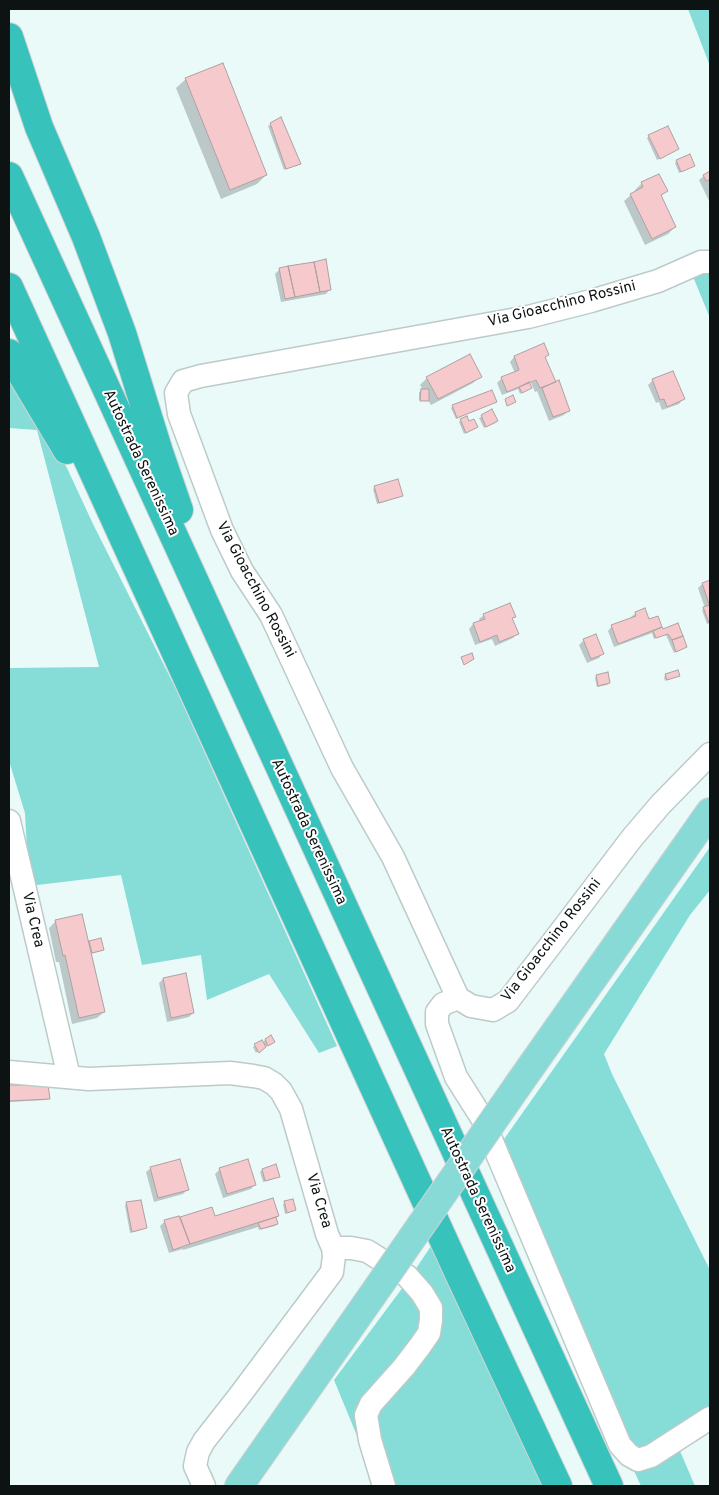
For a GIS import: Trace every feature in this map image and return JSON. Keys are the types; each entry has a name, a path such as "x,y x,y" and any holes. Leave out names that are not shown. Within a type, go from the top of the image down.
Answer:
{"highway":[{"path":"9,37 39,127 86,238 118,325 179,511 452,1116 498,1243"},
{"name":"Autostrada Serenissima","path":"9,176 302,820 609,1486"},
{"path":"9,287 456,1267 558,1486"},
{"path":"9,353 68,452 87,495 144,583"}],"main road":[{"path":"239,1486 710,812"}],"street":[{"name":"Via Gioacchino Rossini","path":"710,262 701,262 658,280 591,301 528,317 192,378 183,381 176,393 179,414 222,530 242,571 271,615 342,768 393,856 458,998 471,1006 493,1010 508,1001 632,838 661,804 710,754"},
{"name":"Via Crea","path":"9,821 69,1078"},
{"path":"458,998 443,1004 436,1012 437,1024 456,1077 482,1118 620,1445 628,1455 638,1460 651,1456 710,1418"},
{"name":"Via Crea","path":"9,1072 89,1079 230,1074 264,1078 281,1091 291,1109 327,1234 333,1248 332,1272 198,1452 195,1466 204,1486"},
{"path":"333,1248 351,1248 367,1251 407,1276 422,1293 431,1308 429,1333 404,1367 371,1404 366,1416 370,1440 384,1486"}],"shaded area":[{"path":"688,9 710,9 710,66"},
{"path":"710,269 710,318 692,274"},
{"path":"9,359 67,468 175,687 337,1046 319,1053 269,974 207,1000 201,955 142,965 121,875 29,886 25,813 9,761 9,668 99,667 37,430 9,428"},
{"path":"710,847 710,890 690,915 604,1054 612,1074 710,1270 710,1420 680,1451 695,1486 641,1486 490,1159"},
{"path":"431,1246 543,1486 375,1486 369,1465 334,1380 409,1279"}],"building":[{"path":"223,63 267,175 230,190 185,78"},
{"path":"281,117 301,164 286,169 270,123"},
{"path":"668,126 679,149 660,159 648,135"},
{"path":"690,154 695,166 681,172 676,160"},
{"path":"710,171 710,179 706,181 703,175"},
{"path":"659,174 668,191 661,195 676,227 652,239 630,194 643,187 641,182"},
{"path":"326,259 331,290 320,292 314,262"},
{"path":"314,262 320,292 295,297 288,266"},
{"path":"288,266 295,297 285,299 279,268"},
{"path":"544,343 549,355 545,357 556,382 540,388 536,380 507,392 501,377 519,370 514,356"},
{"path":"470,354 482,377 438,399 426,377"},
{"path":"673,371 685,399 667,407 664,399 660,400 652,379"},
{"path":"559,380 570,411 553,417 542,388"},
{"path":"529,382 532,388 522,393 519,387"},
{"path":"421,389 429,389 429,401 420,401"},
{"path":"492,390 497,402 457,418 452,405"},
{"path":"513,395 516,402 507,406 505,399"},
{"path":"492,409 498,421 486,427 481,415"},
{"path":"467,416 469,421 474,419 478,427 466,433 460,419"},
{"path":"398,479 403,496 379,503 374,486"},
{"path":"710,580 710,607 702,583"},
{"path":"510,603 516,617 512,618 519,634 499,642 497,635 480,642 473,623 485,619 483,614"},
{"path":"710,605 710,622 709,623 703,607"},
{"path":"645,608 649,619 658,616 662,627 618,644 611,625 636,616 635,612"},
{"path":"678,623 683,636 672,640 668,634 656,638 653,631"},
{"path":"596,634 604,654 591,659 583,639"},
{"path":"683,636 687,647 676,652 672,640"},
{"path":"472,653 474,659 464,665 461,657"},
{"path":"678,670 680,676 667,680 665,674"},
{"path":"608,672 610,683 598,686 596,675"},
{"path":"82,914 105,1012 79,1018 55,920"},
{"path":"101,938 104,950 92,953 89,941"},
{"path":"186,973 194,1013 171,1018 163,978"},
{"path":"271,1035 275,1042 268,1046 265,1039"},
{"path":"262,1040 266,1047 259,1053 254,1044"},
{"path":"9,1085 48,1085 50,1099 9,1101"},
{"path":"180,1159 189,1190 158,1198 150,1167"},
{"path":"248,1159 256,1185 227,1194 219,1168"},
{"path":"276,1164 280,1177 265,1181 262,1169"},
{"path":"273,1198 279,1216 190,1244 180,1217 212,1207 215,1216"},
{"path":"293,1199 296,1210 287,1213 284,1201"},
{"path":"141,1200 147,1228 132,1232 126,1202"},
{"path":"179,1216 190,1244 173,1250 164,1220"},
{"path":"276,1217 278,1224 261,1229 258,1223"}]}
